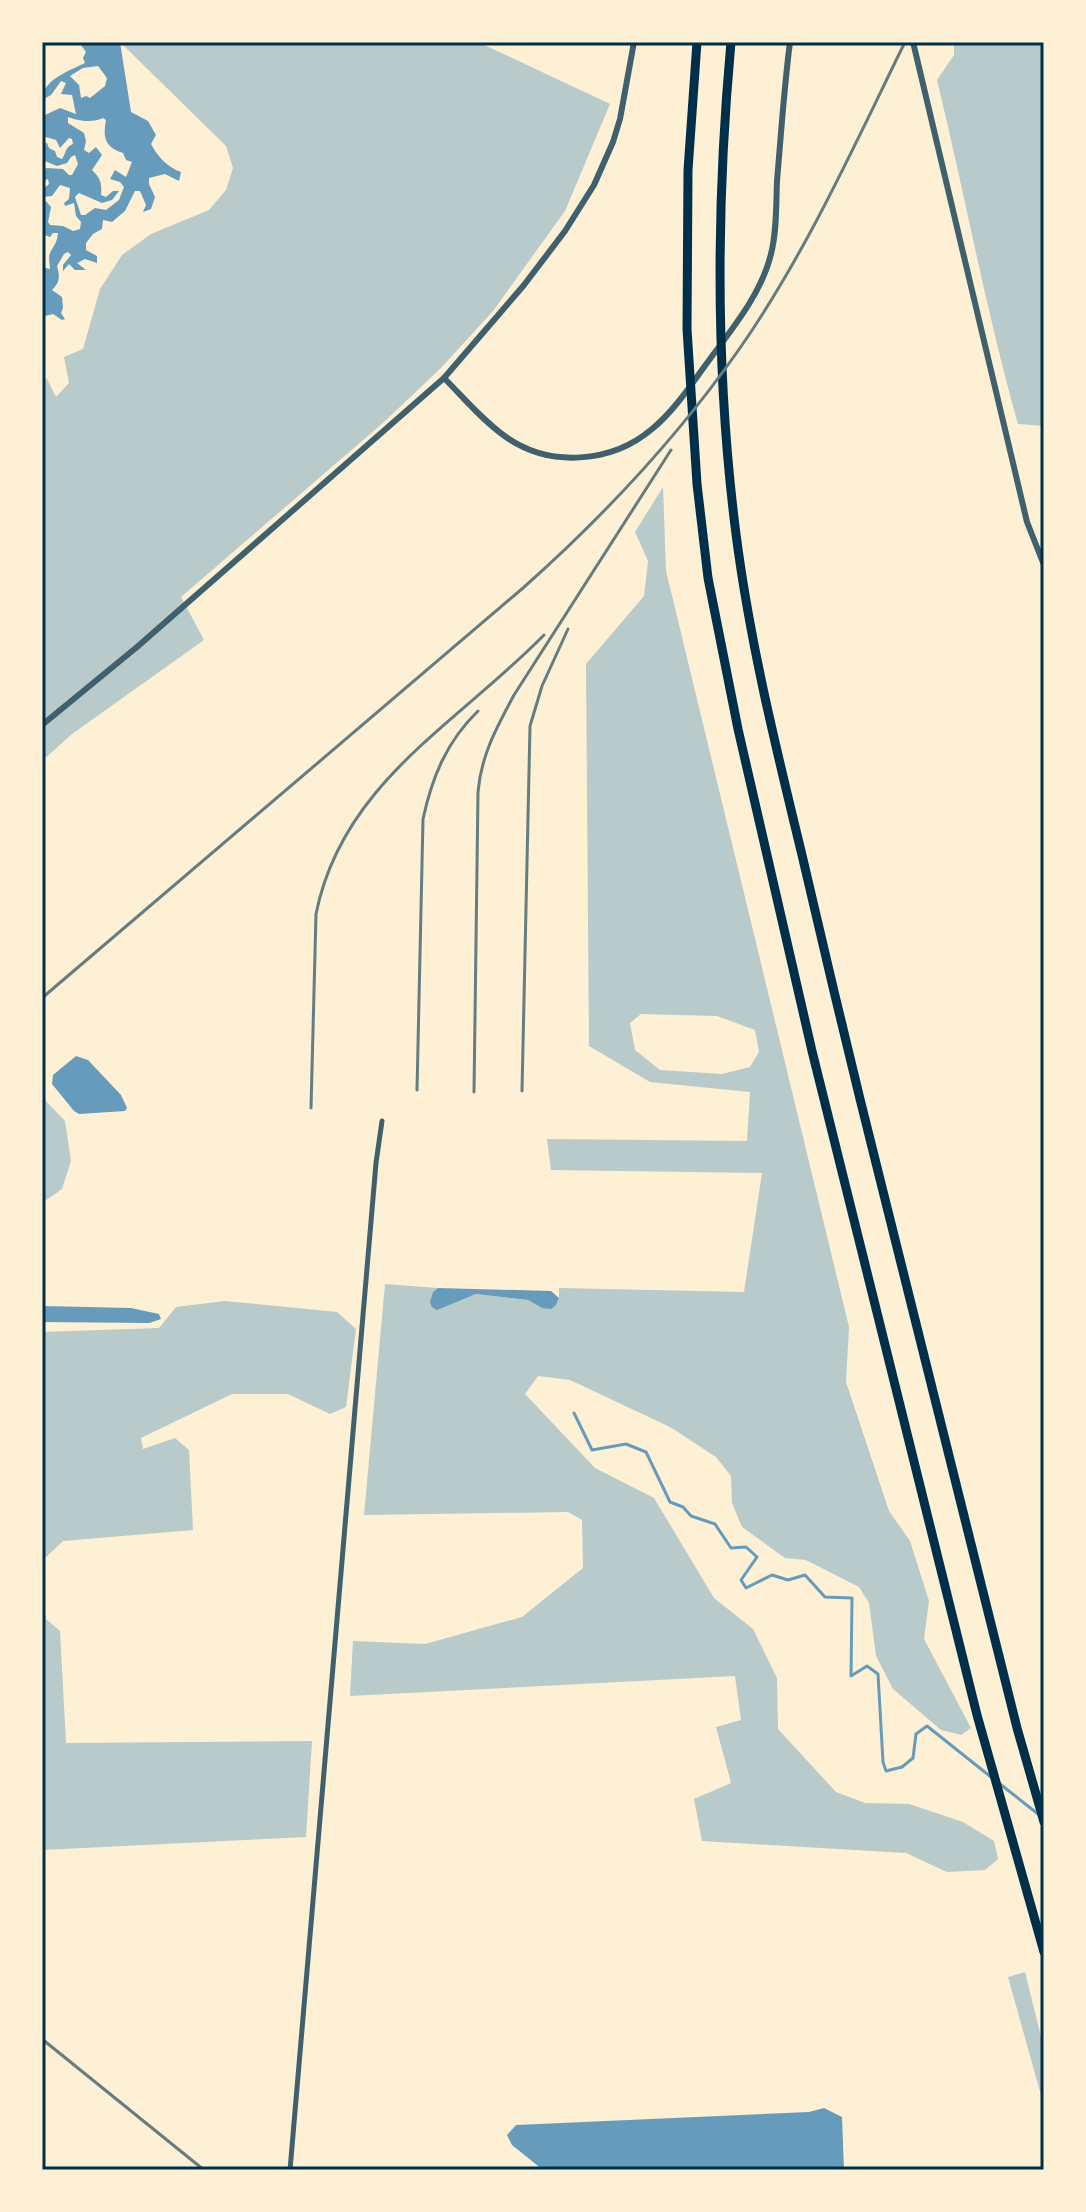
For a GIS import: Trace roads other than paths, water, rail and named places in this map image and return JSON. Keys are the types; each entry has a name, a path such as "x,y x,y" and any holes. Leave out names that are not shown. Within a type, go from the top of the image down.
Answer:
{"highway":[{"path":"696,42 687,202 687,329 695,467 708,578 738,729 812,1051 977,1715 1044,1952"},
{"path":"731,43 722,176 720,282 726,430 736,536 762,691 822,949 1017,1728 1044,1822"}],"street":[{"path":"42,725 137,647 444,378 524,285 565,231 594,185 620,119 634,42"},
{"path":"444,378 504,436 516,444 555,457 599,456 640,438 655,427 733,326 761,281 771,257 790,42"},
{"path":"913,42 1024,509 1044,565"},
{"path":"290,2170 382,1121"}],"water":[{"path":"74,42 120,42 131,112 148,121 156,135 151,144 154,149 167,164 181,172 179,181 165,174 149,178 155,197 151,209 143,212 146,205 140,191 135,191 125,211 112,222 103,220 102,229 86,243 86,250 97,256 97,263 85,259 77,263 86,270 75,270 69,264 63,271 63,265 71,255 68,252 64,254 57,266 58,282 52,290 62,297 61,313 65,319 53,314 42,319 42,267 50,269 49,255 58,233 50,237 42,234 42,203 46,201 51,207 50,225 73,231 80,229 81,222 76,216 74,203 65,206 64,203 69,199 70,188 60,185 52,196 42,197 42,190 49,184 48,179 42,182 42,173 46,168 63,169 72,175 78,164 75,155 67,163 57,166 42,160 42,143 47,143 62,159 73,144 69,138 60,148 56,140 42,136 43,116 60,108 76,114 72,95 61,94 66,83 61,81 51,95 42,100 51,82 85,63 83,58 86,52","holes":["98,66 107,78 105,86 90,98 81,98 79,85 70,76 83,68","68,117 86,121 106,120 108,144 132,162 126,177 115,170 110,179 124,187 119,200 106,210 95,208 81,215 75,197 79,193 102,203 112,200 119,191 113,191 106,197 101,195 100,182 92,170 102,155 96,147 89,153 84,150 84,133 68,123"]},
{"path":"76,1056 88,1060 121,1095 127,1108 125,1111 79,1114 74,1111 52,1084 53,1075"},
{"path":"438,1288 551,1291 559,1298 551,1309 528,1300 476,1294 437,1310 430,1302"},
{"path":"42,1306 131,1308 159,1314 161,1319 149,1323 42,1322"},
{"path":"824,2108 842,2117 844,2170 543,2170 512,2145 507,2135 516,2125 809,2112"}],"waterway":[{"path":"574,1413 592,1450 626,1444 646,1452 670,1502 683,1507 691,1516 715,1524 731,1548 746,1547 757,1557 741,1580 746,1588 772,1575 788,1580 805,1575 825,1597 852,1598 851,1676 867,1666 878,1674 886,1771 902,1767 913,1758 916,1734 927,1726 991,1777"},
{"path":"1000,1784 1038,1814"}],"railway":[{"path":"42,998 523,588 639,474 716,381 764,312 828,198 905,42"},
{"path":"474,1092 478,792 486,753 514,695 671,450"},
{"path":"522,1091 530,726 542,686 568,629"},
{"path":"311,1108 316,914 330,868 350,828 407,759 544,635"},
{"path":"417,1090 423,819 442,760 478,711"},
{"path":"42,2039 204,2170"}]}
